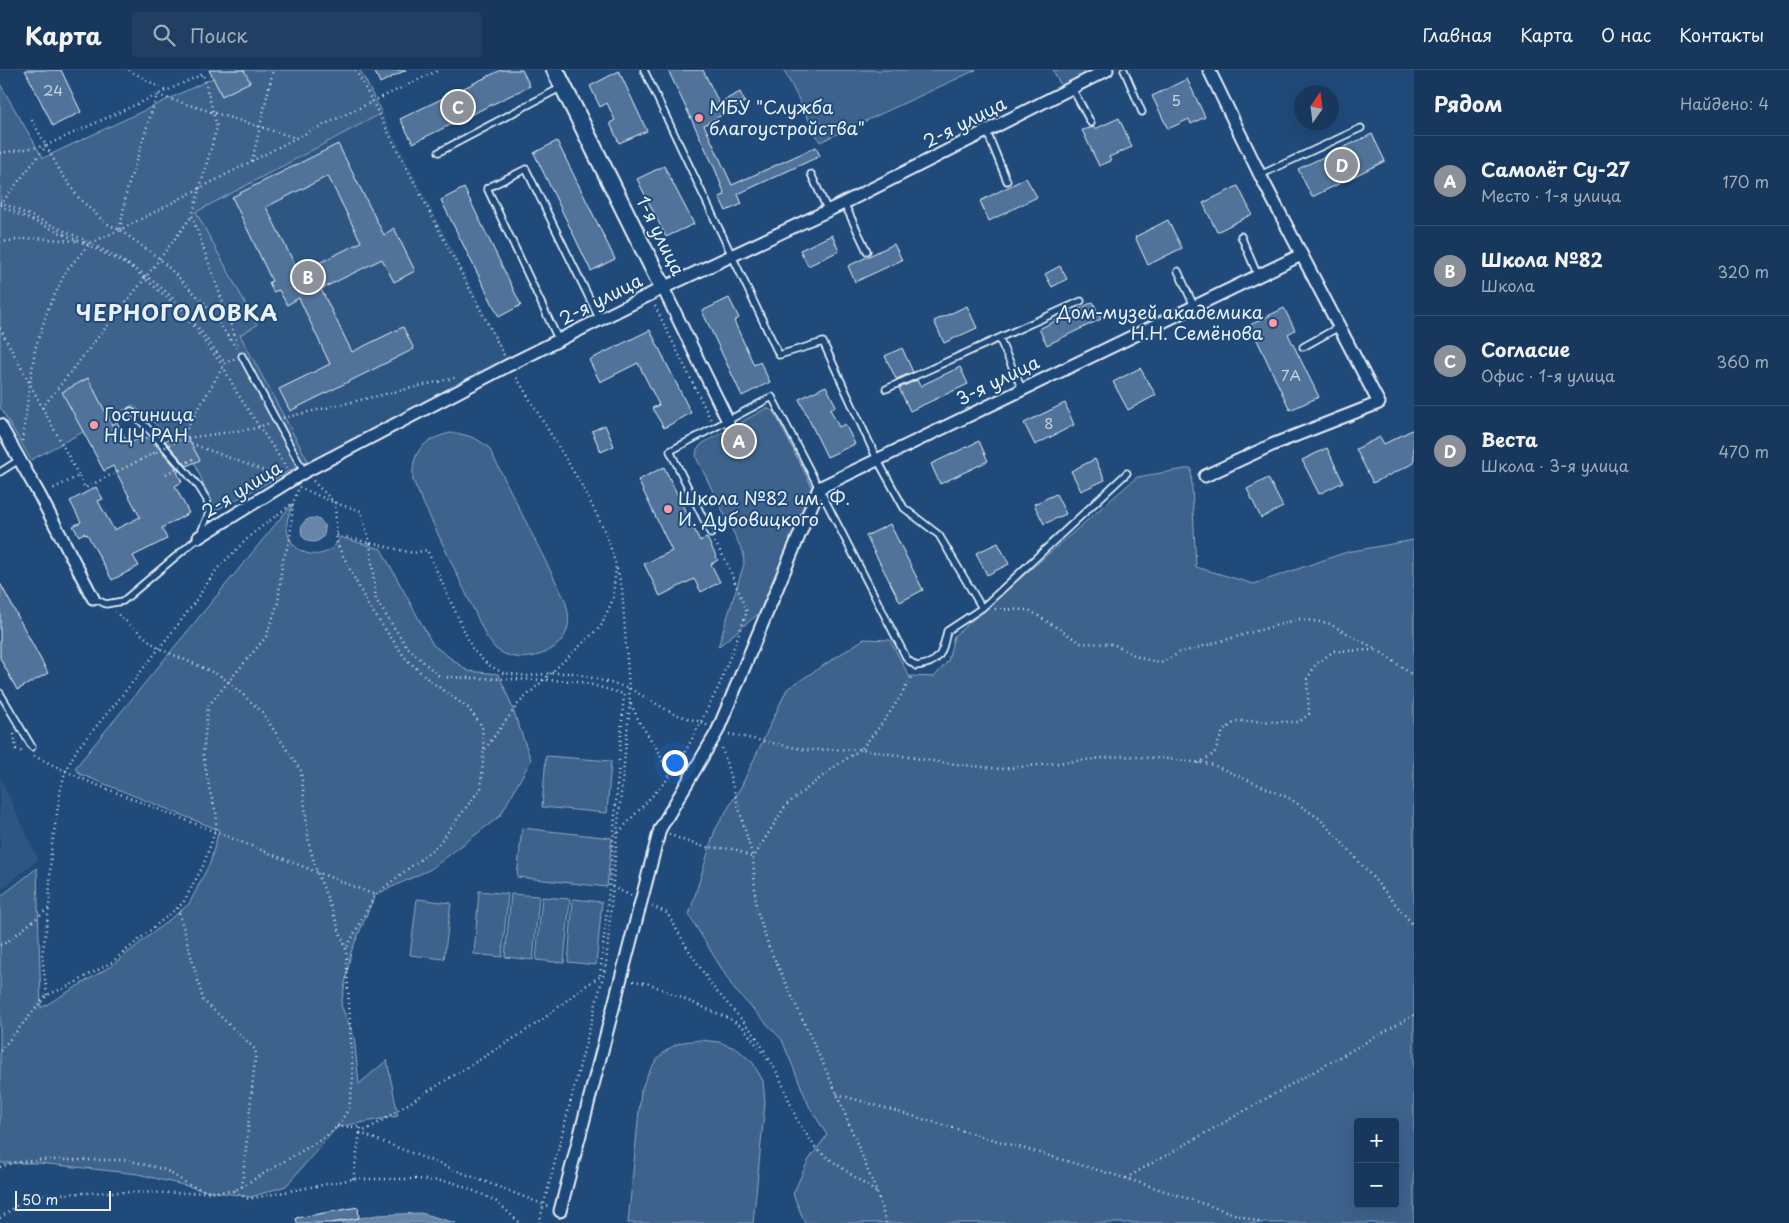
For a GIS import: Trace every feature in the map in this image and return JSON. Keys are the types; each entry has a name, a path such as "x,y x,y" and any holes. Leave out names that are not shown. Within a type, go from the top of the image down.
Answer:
{"street":[{"name":"1-я улица","path":"555,70 728,421"},
{"name":"2-я улица","path":"200,537 294,482 304,472 509,365 663,288 828,211 1107,70"},
{"path":"1206,476 1274,444 1379,403 1300,255 1209,70"},
{"name":"3-я улица","path":"819,488 1300,255"},
{"path":"0,425 40,496 93,598"},
{"path":"560,1211 660,829 717,732 819,488"}],"lane":[{"path":"644,70 779,355 823,342 877,459 904,508 939,535 982,608"},
{"path":"1124,70 1142,112"},
{"path":"439,152 564,86"},
{"path":"1072,88 1091,123"},
{"path":"1260,175 1360,128"},
{"path":"987,132 1007,181"},
{"path":"559,341 487,188 526,169 600,320"},
{"path":"811,174 828,211"},
{"path":"844,203 867,251"},
{"path":"1241,236 1258,276"},
{"path":"1178,271 1194,306"},
{"path":"886,389 1080,301"},
{"path":"1304,347 1339,327"},
{"path":"999,338 1022,390"},
{"path":"242,356 304,472"},
{"path":"710,534 670,451 772,397 907,659 916,666 929,665 942,653 947,631 982,608 1127,473"},
{"path":"93,598 106,604 123,601 200,537 209,513 207,500 193,480 131,410"},
{"path":"0,472 19,460"},
{"path":"0,693 32,748"}],"path":[{"path":"129,70 166,91"},
{"path":"252,161 273,70"},
{"path":"356,70 509,365 581,484 606,533 622,588 630,703 617,834"},
{"path":"19,460 35,349 48,310 66,271 89,244 120,230 296,138 439,70"},
{"path":"0,153 47,145 203,74 217,127 192,216 146,278 42,408"},
{"path":"157,95 296,138"},
{"path":"120,230 127,190 157,95"},
{"path":"32,120 60,171 78,197 104,222 120,230 160,259 204,303 242,356"},
{"path":"0,204 47,145"},
{"path":"0,204 89,244"},
{"path":"0,204 131,265 166,292 225,363 181,439"},
{"path":"192,216 242,356"},
{"path":"0,242 34,238 80,241"},
{"path":"0,328 85,488 181,439 259,427 276,419 460,376"},
{"path":"0,1051 47,995 69,986 112,962 183,904 203,866 215,832 217,816 210,792 203,754 208,706 266,637 278,603 282,564 290,539 293,503 297,491 294,482 237,393 223,366"},
{"path":"181,439 294,482 335,503 361,511 370,543 376,600 407,647 440,677 578,682 624,694 611,869 600,976"},
{"path":"166,474 193,459"},
{"path":"294,482 304,472 335,503 337,544 368,605 406,659 429,680 468,708 482,726 484,749 481,788 437,846 375,895 346,949"},
{"path":"40,496 79,476"},
{"path":"294,482 297,491"},
{"path":"47,995 42,956 49,908 51,851 65,772 77,749 116,703 217,570 252,534 293,503"},
{"path":"336,535 414,553 427,550 473,650 486,664 503,672 528,676 574,673 629,688 674,714 701,722 717,732 806,750 861,749 938,762 1001,769 1122,756 1211,764 1289,798 1320,820 1356,858 1414,926"},
{"path":"484,749 518,704 601,626 613,599 616,565"},
{"path":"982,608 1029,610 1081,643 1113,644 1140,658 1161,663 1179,653 1299,619 1328,622 1378,650 1414,676"},
{"path":"0,1218 31,1194 234,1191 322,1139 337,1127 349,1108 353,1079 346,949 317,872 309,844 301,771 262,712 229,682 219,675 158,648 115,612"},
{"path":"1197,763 1214,754 1223,731 1236,721 1298,722 1308,714 1307,679 1316,664 1334,651 1378,650"},
{"path":"753,858 786,805 833,768 861,749 880,727 907,686 916,666"},
{"path":"630,703 640,723 660,752 669,777"},
{"path":"717,732 753,858 756,907 769,947 837,1094 877,1193 886,1223"},
{"path":"32,748 34,755 65,772 375,895"},
{"path":"660,829 685,842 704,847 735,849 753,858"},
{"path":"612,887 667,913 708,979 756,1036 774,1068 797,1120 817,1150 877,1193"},
{"path":"0,945 7,942 49,908"},
{"path":"178,908 203,1000 256,1050 242,1187"},
{"path":"360,1133 479,1062 496,1048 530,1028 584,986 604,974"},
{"path":"621,979 650,984 730,1019 743,1027 774,1068"},
{"path":"1125,1178 1414,1014"},
{"path":"837,1094 1125,1178 1262,1223"},
{"path":"337,1127 361,1127 353,1179"},
{"path":"360,1133 560,1211"},
{"path":"0,1167 12,1163 40,1160 127,1160 166,1170 189,1185 203,1190 234,1191 248,1199 353,1179 417,1179 452,1182 497,1202 520,1223"}],"shaded area":[{"path":"230,70 360,70 382,113 196,212 257,325 240,335 308,461 215,511 193,459 181,439 168,435 133,405 31,460 0,407 0,84 43,158"},
{"path":"784,70 976,70 820,142"},
{"path":"1053,70 1107,70 1062,88"},
{"path":"382,113 509,360 308,461 240,334 257,325 196,212"},
{"path":"767,408 774,412 812,487 762,611 718,647 744,564 743,552 696,457 697,449 703,443"},
{"path":"450,433 471,437 489,448 565,600 568,615 567,630 562,639 546,652 525,658 504,654 495,648 486,636 413,481 414,462 420,449 432,439"},
{"path":"1191,468 1196,567 1254,584 1347,552 1414,540 1414,1223 805,1223 793,1194 808,1161 827,1135 809,1106 782,1040 734,989 689,915 715,830 742,785 787,689 864,639 890,640 909,676 934,677 948,661 954,636 1137,477"},
{"path":"293,503 287,527 289,537 301,551 309,554 326,552 334,546 340,537 381,549 433,645 468,671 498,674 507,693 531,760 500,816 431,869 375,895 351,952 341,1005 354,1036 359,1084 387,1060 398,1116 337,1127 286,1186 251,1197 203,1190 138,1174 39,1163 0,1163 0,897 37,868 41,1008 111,966 189,904 210,863 219,830 80,774 75,768"},
{"path":"313,518 322,521 325,530 322,539 313,542 304,539 301,530 304,521"},
{"path":"546,756 611,761 607,813 542,807"},
{"path":"0,778 38,859 0,891"},
{"path":"522,828 612,838 607,887 517,877"},
{"path":"479,891 508,894 502,957 474,954"},
{"path":"511,894 539,896 533,960 505,957"},
{"path":"542,897 570,899 564,963 536,960"},
{"path":"417,899 451,903 444,959 410,955"},
{"path":"573,899 602,902 596,965 568,962"},
{"path":"700,1040 719,1042 737,1049 753,1063 763,1081 765,1103 753,1223 628,1223 641,1091 651,1069 660,1056 680,1043"},
{"path":"421,1213 456,1223 331,1223 377,1215"}],"building":[{"path":"25,70 61,70 81,112 53,126"},
{"path":"209,70 244,70 250,82 222,96"},
{"path":"374,70 406,70 380,83"},
{"path":"501,70 522,70 530,86 413,143 400,119"},
{"path":"668,70 703,70 719,103 740,92 745,102 704,125 732,185 816,147 820,156 738,194 742,204 726,211 719,197 725,195 715,169"},
{"path":"619,71 647,131 619,143 610,123 615,120 607,103 600,107 590,86"},
{"path":"1187,79 1205,117 1191,124 1189,119 1168,129 1152,96"},
{"path":"1119,118 1132,147 1109,157 1111,161 1099,166 1082,130 1094,127 1095,129"},
{"path":"1372,134 1385,161 1312,197 1298,169"},
{"path":"557,141 615,259 591,271 534,153"},
{"path":"338,144 384,235 394,228 415,271 394,282 382,259 321,289 352,352 403,327 414,349 290,411 279,389 330,364 299,298 287,305 279,290 273,292 269,282 272,281 232,197","holes":["328,176 361,242 299,273 266,207"]},
{"path":"664,166 694,224 666,237 637,179"},
{"path":"1026,178 1037,197 989,221 980,201"},
{"path":"1238,186 1252,214 1217,232 1203,203"},
{"path":"464,188 521,305 499,317 441,200"},
{"path":"1168,220 1182,248 1148,265 1135,237"},
{"path":"832,235 839,251 808,266 800,250"},
{"path":"894,244 902,260 855,282 848,266"},
{"path":"1060,266 1067,279 1052,287 1045,274"},
{"path":"729,298 739,318 734,321 754,365 760,362 770,382 742,396 702,311"},
{"path":"1093,302 1101,319 1047,345 1039,329"},
{"path":"967,306 977,328 944,343 934,321"},
{"path":"1284,308 1295,330 1288,334 1319,397 1290,410 1250,325"},
{"path":"650,330 691,413 664,428 652,408 659,405 638,363 600,382 589,360"},
{"path":"902,348 913,372 896,379 885,356"},
{"path":"960,367 968,384 910,411 899,388 917,380 920,386"},
{"path":"1140,368 1156,395 1128,410 1113,382"},
{"path":"88,378 112,425 117,422 128,444 142,437 148,438 179,471 177,472 182,482 175,486 189,513 162,528 167,539 133,556 139,566 112,580 87,534 85,535 84,533 79,536 73,526 81,522 70,501 96,487 103,499 98,501 114,530 140,517 113,466 104,471 62,392"},
{"path":"826,386 836,406 830,409 839,427 845,424 855,444 827,457 799,399"},
{"path":"1065,403 1074,425 1035,445 1024,423"},
{"path":"605,425 614,446 601,452 592,431"},
{"path":"1414,429 1414,463 1373,483 1356,449 1380,437 1384,444"},
{"path":"184,431 200,460 187,466 165,441"},
{"path":"979,441 988,461 940,484 931,464"},
{"path":"1327,448 1343,482 1319,494 1302,460"},
{"path":"1095,459 1105,480 1081,491 1071,471"},
{"name":"Школа №82 им. Ф. И. Дубовицкого","path":"664,467 700,541 707,538 718,560 711,564 720,582 701,592 694,579 660,596 644,564 672,551 638,480"},
{"path":"1268,478 1283,507 1261,518 1247,489"},
{"path":"1056,494 1066,514 1044,524 1034,504"},
{"path":"890,524 923,590 900,602 866,536"},
{"path":"998,543 1009,564 987,575 976,553"},
{"path":"0,583 48,673 17,690 0,658"},
{"path":"358,1207 359,1218 331,1223 297,1223 296,1218"}],"place":[{"name":"Согласие","path":"458,107"},
{"name":"МБУ \"Служба благоустройства\"","path":"699,118"},
{"name":"Веста","path":"1342,165"},
{"name":"Школа №82","path":"308,277"},
{"name":"Дом-музей академика Н.Н. Семёнова","path":"1273,323"},
{"name":"Гостиница НЦЧ РАН","path":"94,425"},
{"name":"Самолёт Су-27","path":"739,441"},
{"name":"Школа №82 им. Ф. И. Дубовицкого","path":"668,509"}],"district":[{"name":"ЧЕРНОГОЛОВКА","path":"177,313"}]}
